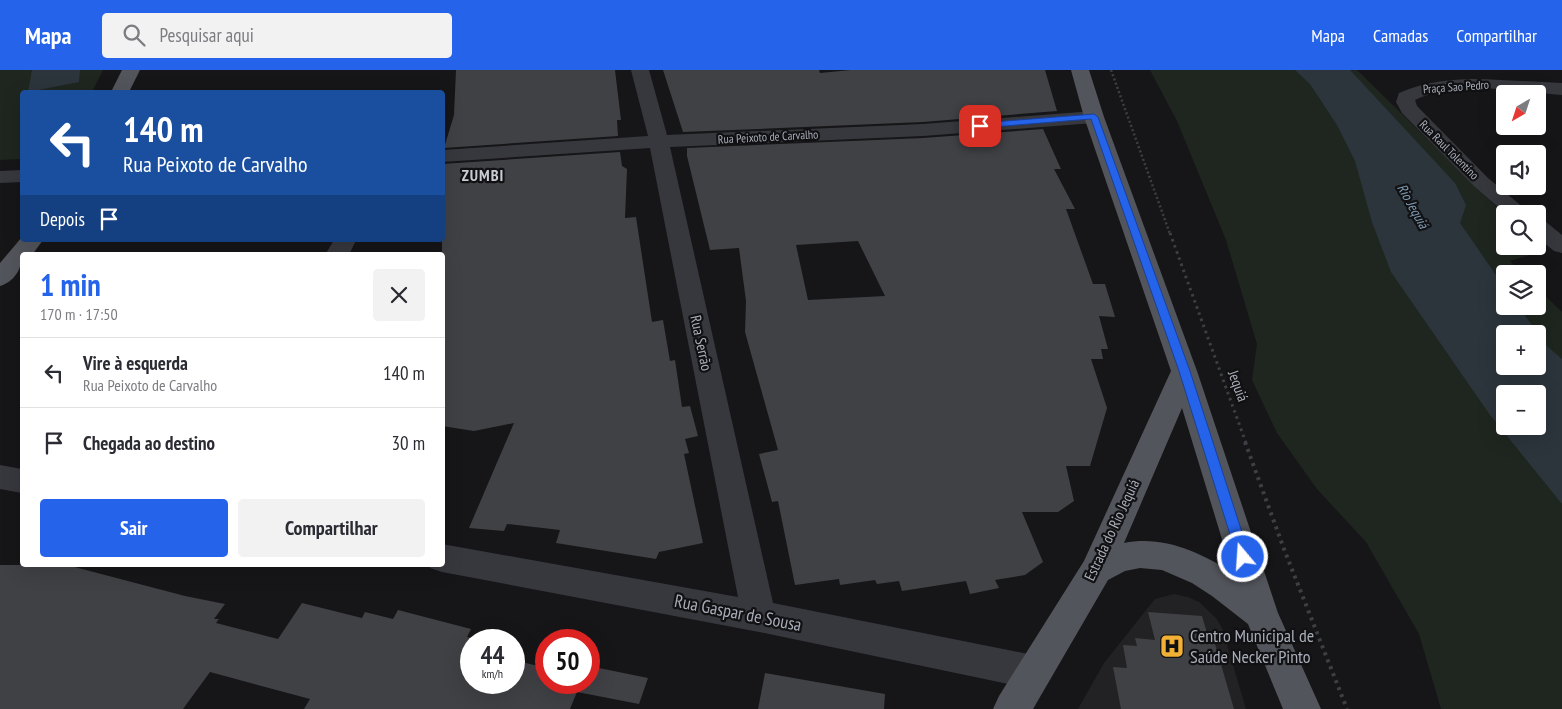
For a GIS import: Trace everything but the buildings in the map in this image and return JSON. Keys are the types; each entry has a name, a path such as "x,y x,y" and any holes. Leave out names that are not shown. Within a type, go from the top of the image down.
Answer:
{"main road":[{"path":"121,90 131,70"},
{"path":"1080,70 1094,117 1184,371 1261,613 1302,709"},
{"path":"22,252 30,242"},
{"path":"0,278 20,254"},
{"name":"Estrada do Rio Jequiá","path":"1012,709 1096,570 1184,371"},
{"path":"1096,570 1108,561 1140,554 1177,559 1208,573 1261,613"}],"street":[{"name":"Rua Serrão","path":"640,70 659,142 759,616"},
{"path":"1481,84 1486,80 1505,77 1562,82"},
{"name":"Praça Sao Pedro","path":"1411,94 1418,89 1438,86 1481,84 1562,89"},
{"name":"Rua Raul Tolentino","path":"1411,94 1406,97 1405,102 1409,109 1481,182 1509,205"},
{"name":"Rua Peixoto de Carvalho","path":"445,156 659,142 923,130 1094,117"},
{"path":"0,177 20,176"},
{"path":"1546,234 1562,246"},
{"path":"0,477 20,481"},
{"name":"Rua Gaspar de Sousa","path":"445,559 759,616 1033,672"}],"path":[{"name":"Jequiá","path":"1111,70 1284,549 1347,709"}],"shaded area":[{"path":"0,70 103,70 93,90 20,90 20,159 0,160"},
{"path":"1150,70 1307,70 1496,410 1496,435 1515,435 1562,477 1562,709 1441,709 1419,634 1366,542 1317,489 1277,433 1252,380 1257,344 1226,240 1177,121"},
{"path":"1341,70 1357,70 1496,206 1496,255 1529,255 1510,261 1514,265 1496,265 1496,294"},
{"path":"1546,297 1562,312 1562,372 1546,347 1546,325 1518,325 1511,315 1546,315"},
{"name":"Centro Municipal de Saúde Necker Pinto","path":"1174,594 1199,602 1216,618 1222,628 1246,709 1078,709 1104,663 1155,599"}],"water":[{"path":"32,70 80,70 79,82 38,90 28,90"},
{"name":"Rio Jequiá","path":"1295,70 1350,70 1455,183 1466,205 1460,223 1496,275 1496,315 1525,315 1532,325 1496,325 1496,375 1546,375 1546,344 1562,359 1562,504 1506,435 1546,435 1546,385 1496,385 1496,422 1490,415 1391,272 1372,222 1355,161 1337,125 1310,84"}],"place":[{"name":"Centro Municipal de Saúde Necker Pinto","path":"1172,646"}],"district":[{"name":"ZUMBI","path":"483,175"}],"route":[{"path":"980,126 1094,117 1184,371 1243,557"}]}
